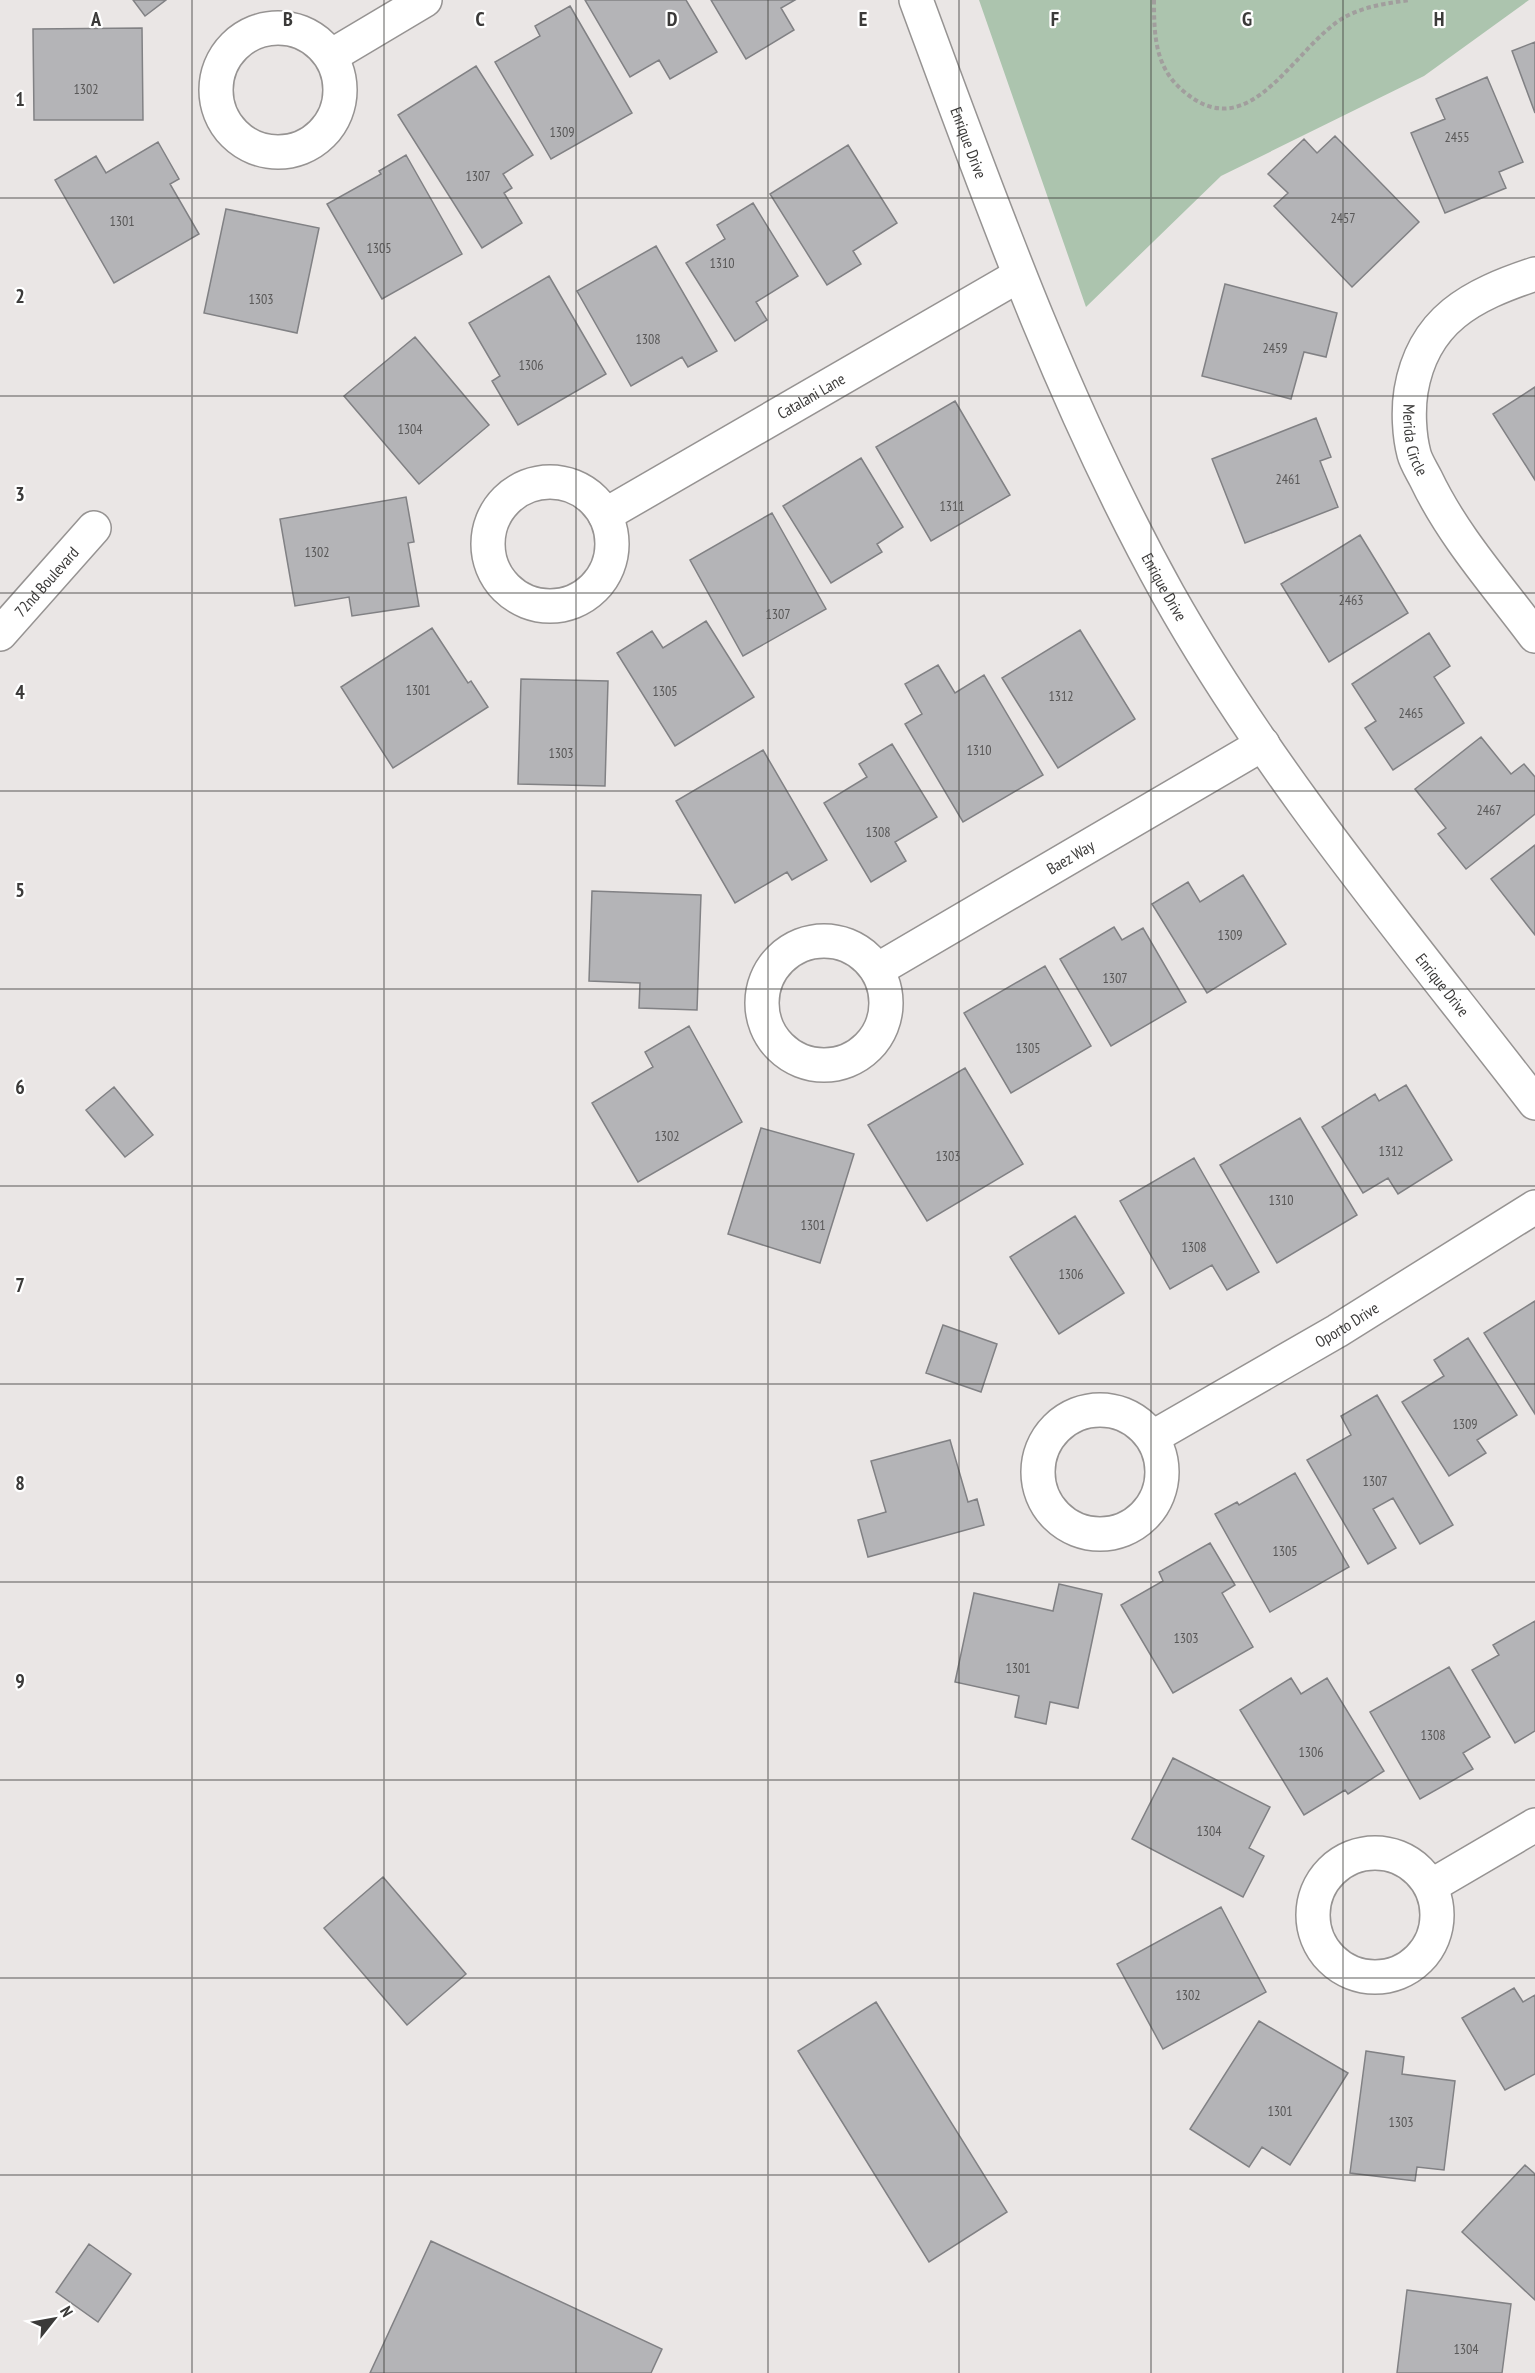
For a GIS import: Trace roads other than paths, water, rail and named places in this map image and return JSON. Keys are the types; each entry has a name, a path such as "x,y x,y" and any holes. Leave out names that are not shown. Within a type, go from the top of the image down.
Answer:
{"street":[{"path":"331,56 425,0"},
{"name":"Enrique Drive","path":"916,0 1018,276 1073,404 1169,595 1263,744 1355,871 1535,1103"},
{"name":"Merida Circle","path":"1535,274 1493,288 1458,309 1432,334 1415,368 1409,408 1414,455 1437,501 1535,636"},
{"name":"Catalani Lane","path":"605,515 1018,276"},
{"name":"72nd Boulevard","path":"0,633 94,528"},
{"name":"Baez Way","path":"877,970 1263,744"},
{"name":"Oporto Drive","path":"1153,1437 1337,1331 1535,1207"},
{"path":"1431,1886 1535,1825"}]}
